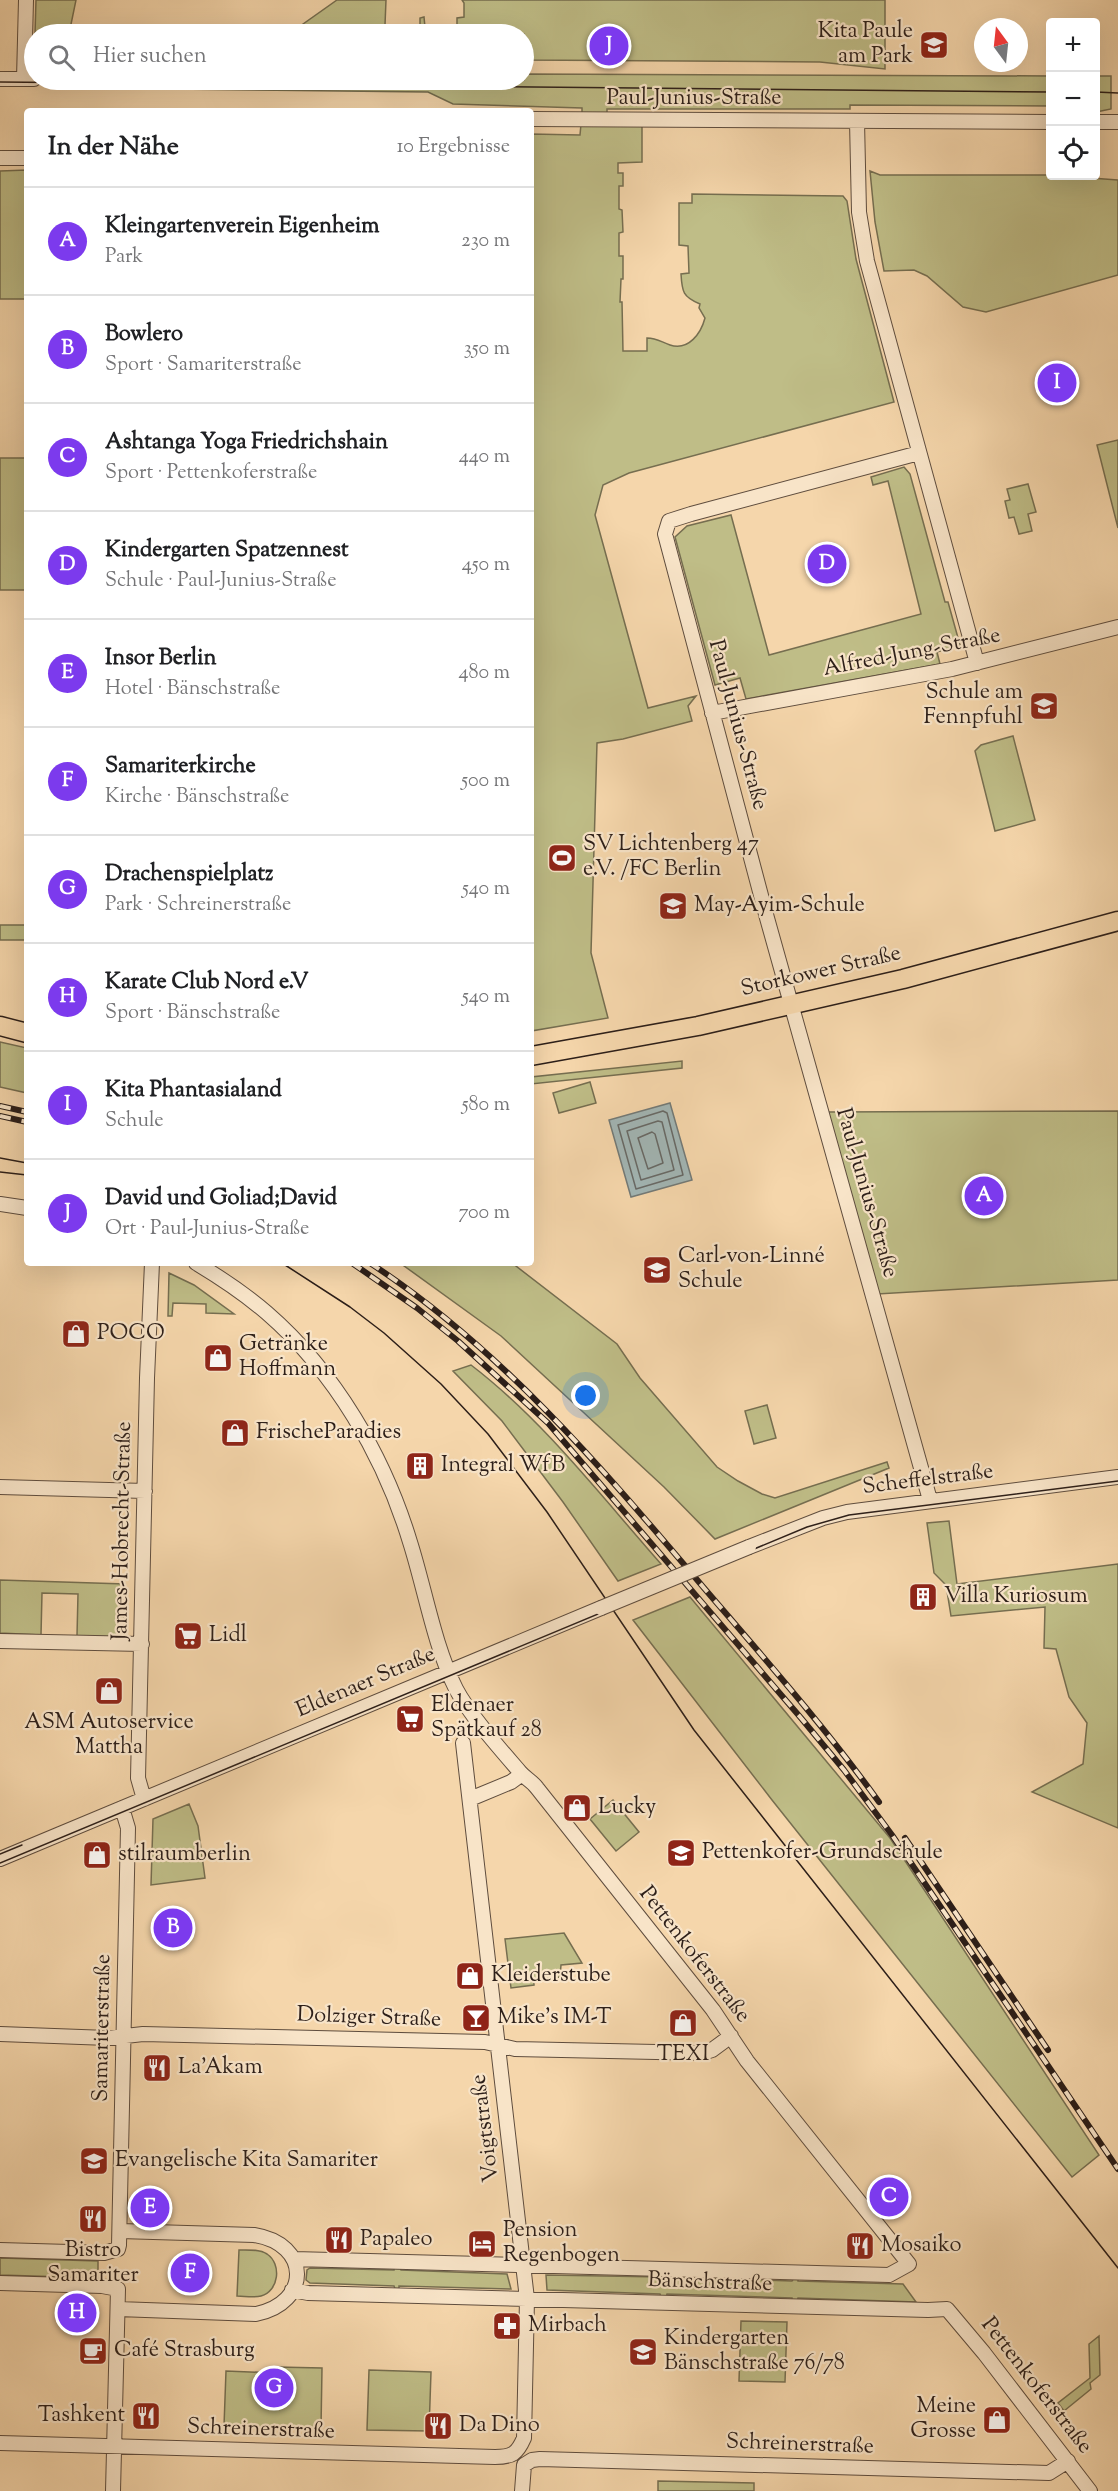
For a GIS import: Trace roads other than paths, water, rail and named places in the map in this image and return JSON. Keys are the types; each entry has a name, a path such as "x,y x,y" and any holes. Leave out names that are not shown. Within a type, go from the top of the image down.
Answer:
{"main road":[{"name":"Storkower Straße","path":"534,1055 676,1031 903,979 1118,921"},
{"path":"0,1026 24,1032"}],"street":[{"path":"26,0 27,24"},
{"path":"0,79 24,79"},
{"name":"Paul-Junius-Straße","path":"534,119 1046,122"},
{"path":"856,121 856,185 862,235 977,663"},
{"path":"1100,122 1118,122"},
{"path":"0,158 24,158"},
{"name":"Paul-Junius-Straße","path":"919,453 669,521 665,534 791,1003 930,1500"},
{"name":"Alfred-Jung-Straße","path":"712,712 977,663 1118,627"},
{"path":"0,1203 24,1207"},
{"name":"James-Hobrecht-Straße","path":"144,1798 138,1778 152,1266"},
{"name":"Pettenkoferstraße","path":"201,1266 228,1282 268,1314 308,1354 343,1400 369,1441 391,1487 404,1523 447,1671 462,1699 522,1774 533,1782 713,2010 754,2070 909,2264"},
{"name":"Scheffelstraße","path":"749,1547 823,1518 847,1512 1118,1478"},
{"path":"0,1487 145,1491"},
{"name":"Eldenaer Straße","path":"0,1859 749,1547"},
{"path":"0,1641 142,1644"},
{"name":"Voigtstraße","path":"463,1743 527,2299 524,2438 518,2451"},
{"path":"470,1799 511,1782 522,1774"},
{"name":"Samariterstraße","path":"0,2250 104,2253 118,2249 128,1828 122,1808"},
{"name":"Dolziger Straße","path":"0,2034 108,2038 143,2034 484,2043 515,2049 703,2053 712,2050 731,2036"},
{"path":"118,2309 256,2314 275,2308 292,2290 297,2274 294,2259 279,2242 261,2236 120,2231"},
{"name":"Bänschstraße","path":"294,2259 889,2275 909,2264"},
{"path":"0,2283 102,2286 118,2289 113,2491"},
{"name":"Bänschstraße","path":"292,2290 308,2293 946,2309"},
{"name":"Pettenkoferstraße","path":"946,2309 954,2315 1090,2491"},
{"name":"Schreinerstraße","path":"0,2443 495,2457 510,2457 518,2451"},
{"name":"Schreinerstraße","path":"522,2491 522,2472 528,2462 549,2459 1049,2473 1068,2461"}],"water":[{"path":"670,1103 692,1180 631,1197 609,1120"}],"tram line":[{"path":"0,82 24,82"},
{"path":"534,87 1046,92"},
{"path":"1100,92 1118,93"},
{"path":"0,1158 24,1162"},
{"path":"0,1172 24,1175"},
{"path":"287,1266 350,1307 384,1333 441,1384 488,1434 547,1512 694,1730 1118,2268"},
{"path":"0,1863 807,1527 849,1515 1118,1481"},
{"path":"0,1854 22,1845"}],"railway":[{"path":"0,1106 24,1111"},
{"path":"0,1116 24,1121"},
{"path":"356,1266 417,1308 458,1341 548,1423 801,1718 844,1770 892,1835 1118,2169"},
{"path":"374,1266 464,1333 549,1413 628,1499 794,1693 879,1802"},
{"path":"905,1838 1048,2050"}],"place":[{"name":"Kita Paule am Park","path":"934,45"},
{"name":"David und Goliad;David","path":"609,46"},
{"name":"Kita Phantasialand","path":"1057,383"},
{"name":"Kindergarten Spatzennest","path":"827,564"},
{"name":"Schule am Fennpfuhl","path":"1044,706"},
{"name":"SV Lichtenberg 47 e.V. /FC Berlin","path":"562,858"},
{"name":"May-Ayim-Schule","path":"673,906"},
{"name":"Kleingartenverein Eigenheim","path":"984,1196"},
{"name":"Carl-von-Linné Schule","path":"657,1270"},
{"name":"POCO","path":"76,1334"},
{"name":"Getränke Hoffmann","path":"218,1358"},
{"name":"FrischeParadies","path":"235,1433"},
{"name":"Integral WfB","path":"420,1466"},
{"name":"Villa Kuriosum","path":"923,1597"},
{"name":"Lidl","path":"188,1636"},
{"name":"ASM Autoservice Mattha","path":"109,1691"},
{"name":"Eldenaer Spätkauf 28","path":"410,1719"},
{"name":"Lucky","path":"577,1808"},
{"name":"Pettenkofer-Grundschule","path":"681,1853"},
{"name":"stilraumberlin","path":"97,1855"},
{"name":"Bowlero","path":"173,1928"},
{"name":"Kleiderstube","path":"470,1976"},
{"name":"Mike's IM-T","path":"476,2018"},
{"name":"TEXI","path":"683,2023"},
{"name":"La'Akam","path":"157,2068"},
{"name":"Evangelische Kita Samariter","path":"94,2161"},
{"name":"Ashtanga Yoga Friedrichshain","path":"889,2197"},
{"name":"Insor Berlin","path":"150,2208"},
{"name":"Bistro Samariter","path":"93,2219"},
{"name":"Papaleo","path":"339,2240"},
{"name":"Pension Regenbogen","path":"482,2244"},
{"name":"Mosaiko","path":"860,2246"},
{"name":"Samariterkirche","path":"190,2273"},
{"name":"Karate Club Nord e.V","path":"77,2313"},
{"name":"Mirbach","path":"507,2326"},
{"name":"Café Strasburg","path":"93,2351"},
{"name":"Kindergarten Bänschstraße 76/78","path":"643,2352"},
{"name":"Drachenspielplatz","path":"274,2388"},
{"name":"Tashkent","path":"146,2416"},
{"name":"Meine Grosse","path":"997,2420"},
{"name":"Da Dino","path":"438,2426"}]}
